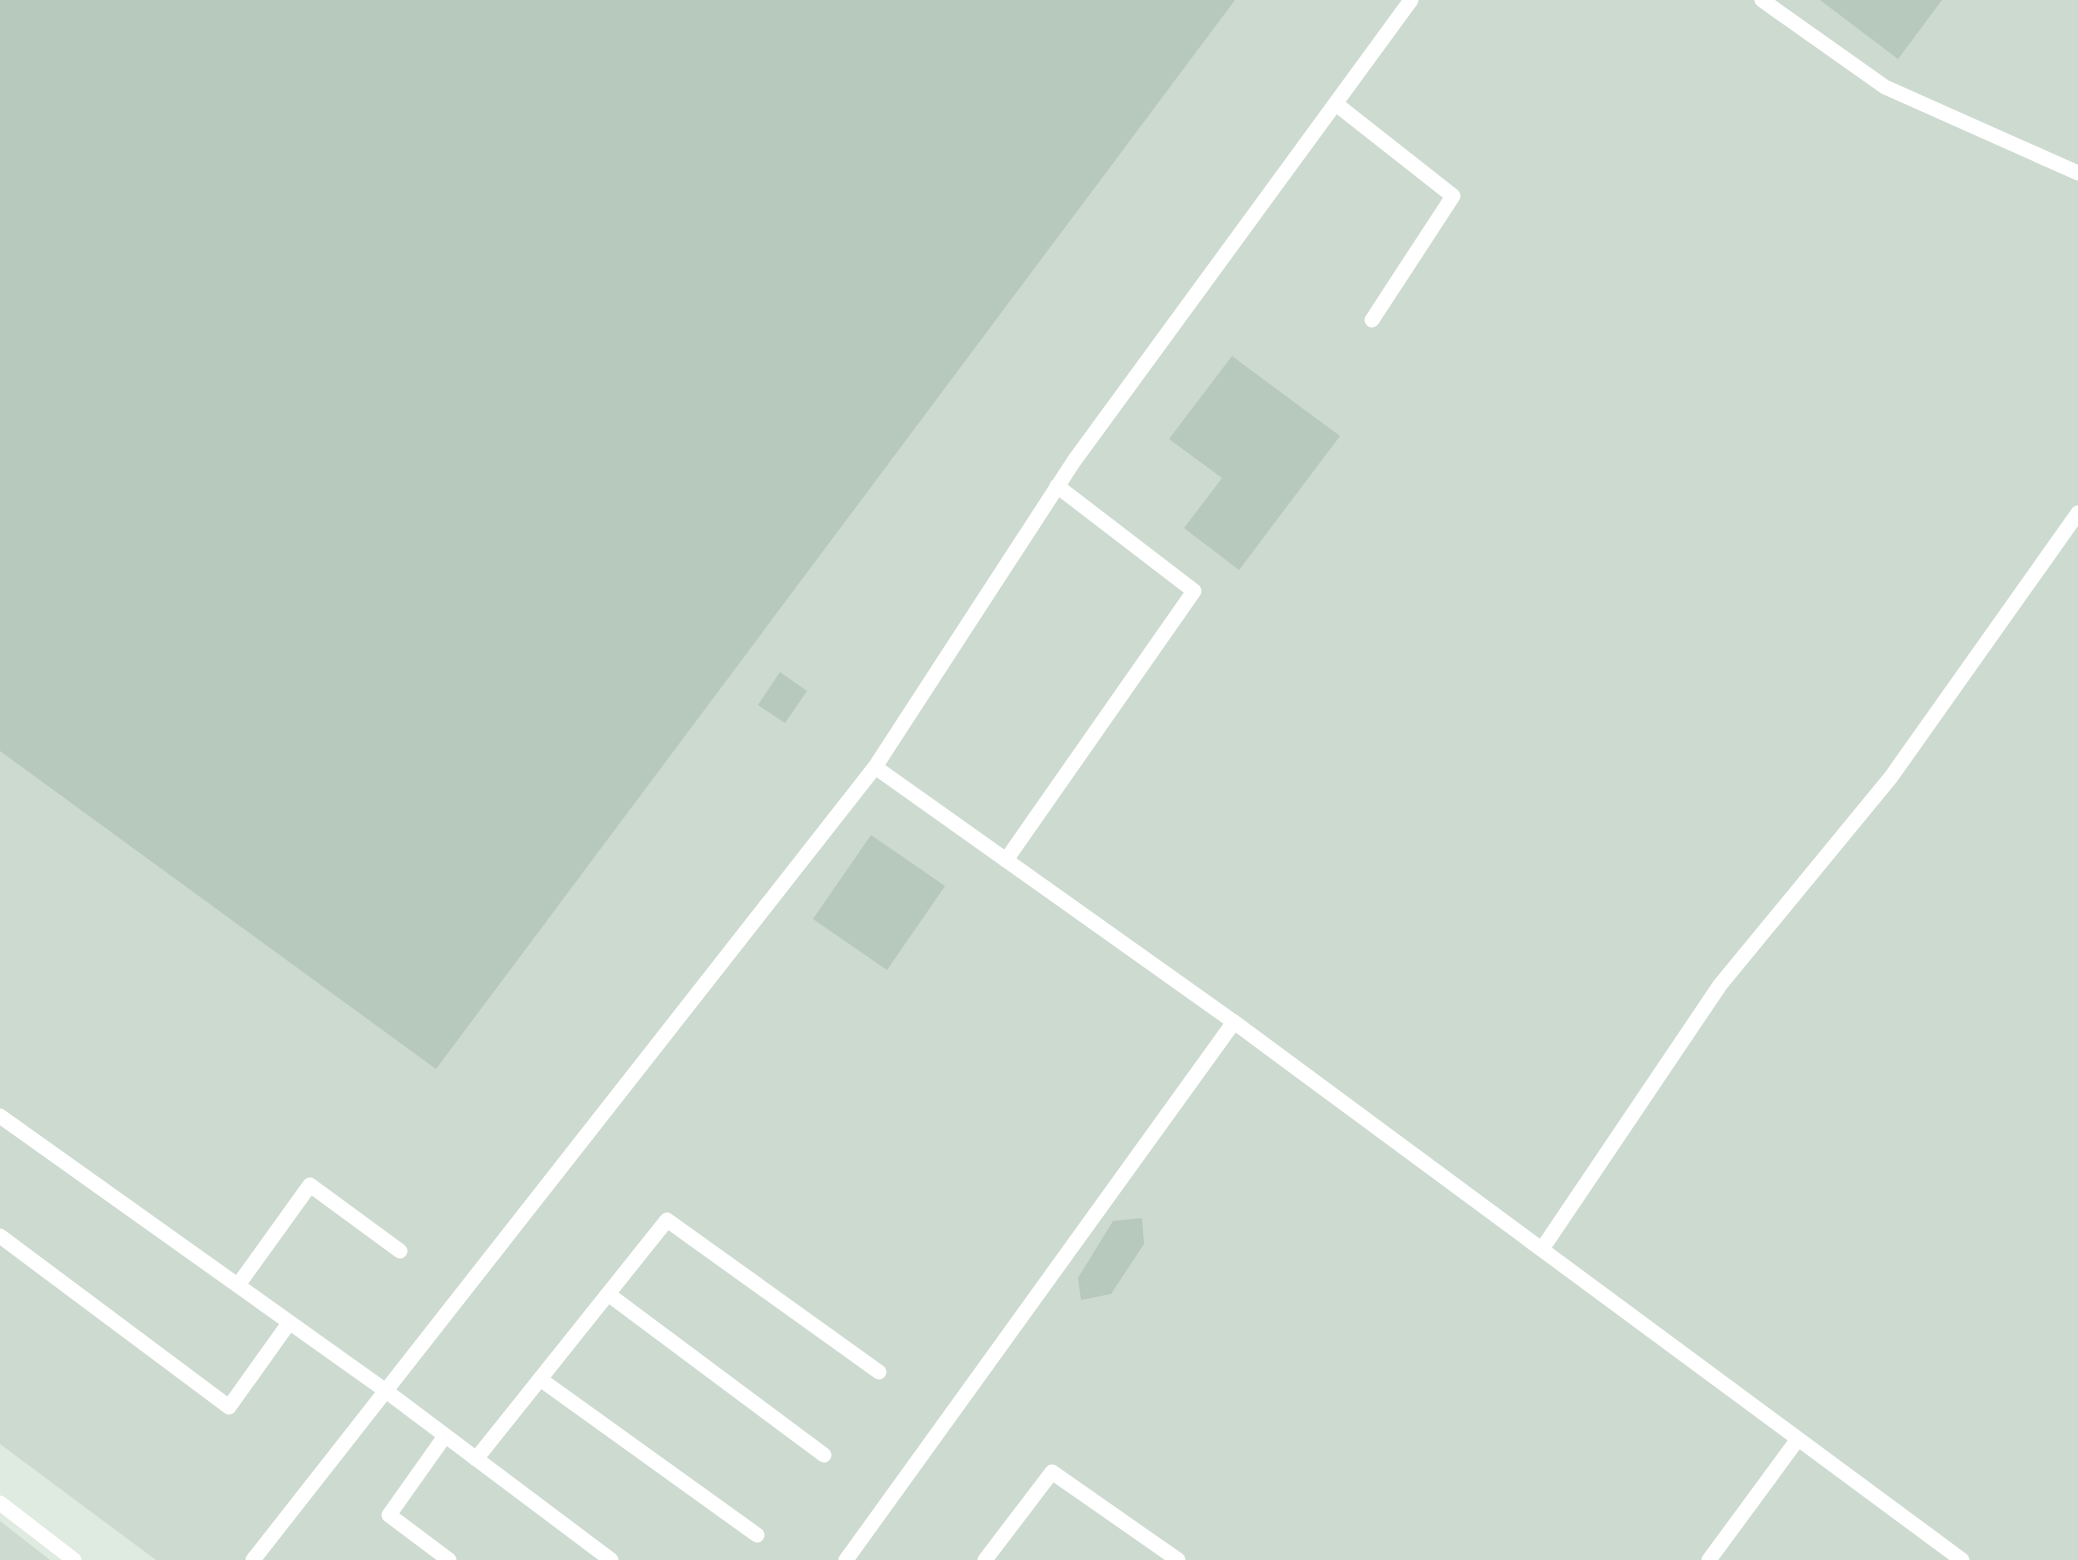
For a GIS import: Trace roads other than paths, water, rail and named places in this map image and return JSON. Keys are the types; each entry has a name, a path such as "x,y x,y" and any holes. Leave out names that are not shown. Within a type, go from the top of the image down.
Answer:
{"street":[{"path":"253,1560 875,767 1057,486 1411,0"},
{"path":"1762,0 1885,87 2078,173"},
{"path":"1336,104 1453,196 1372,320"},
{"path":"1006,860 1194,591 1057,486"},
{"path":"1542,1249 1720,985 1891,777 2078,513"},
{"path":"875,767 1234,1022 1962,1560"},
{"path":"846,1560 1234,1022"},
{"path":"0,1116 386,1391 611,1560"},
{"path":"238,1285 310,1185 400,1252"},
{"path":"476,1459 667,1220 879,1372"},
{"path":"0,1236 229,1407 290,1323"},
{"path":"608,1294 824,1455"},
{"path":"540,1379 757,1535"},
{"path":"445,1436 389,1516 450,1560"},
{"path":"1709,1560 1798,1439"},
{"path":"985,1560 1052,1472 1178,1560"},
{"path":"0,1503 74,1560"}]}
